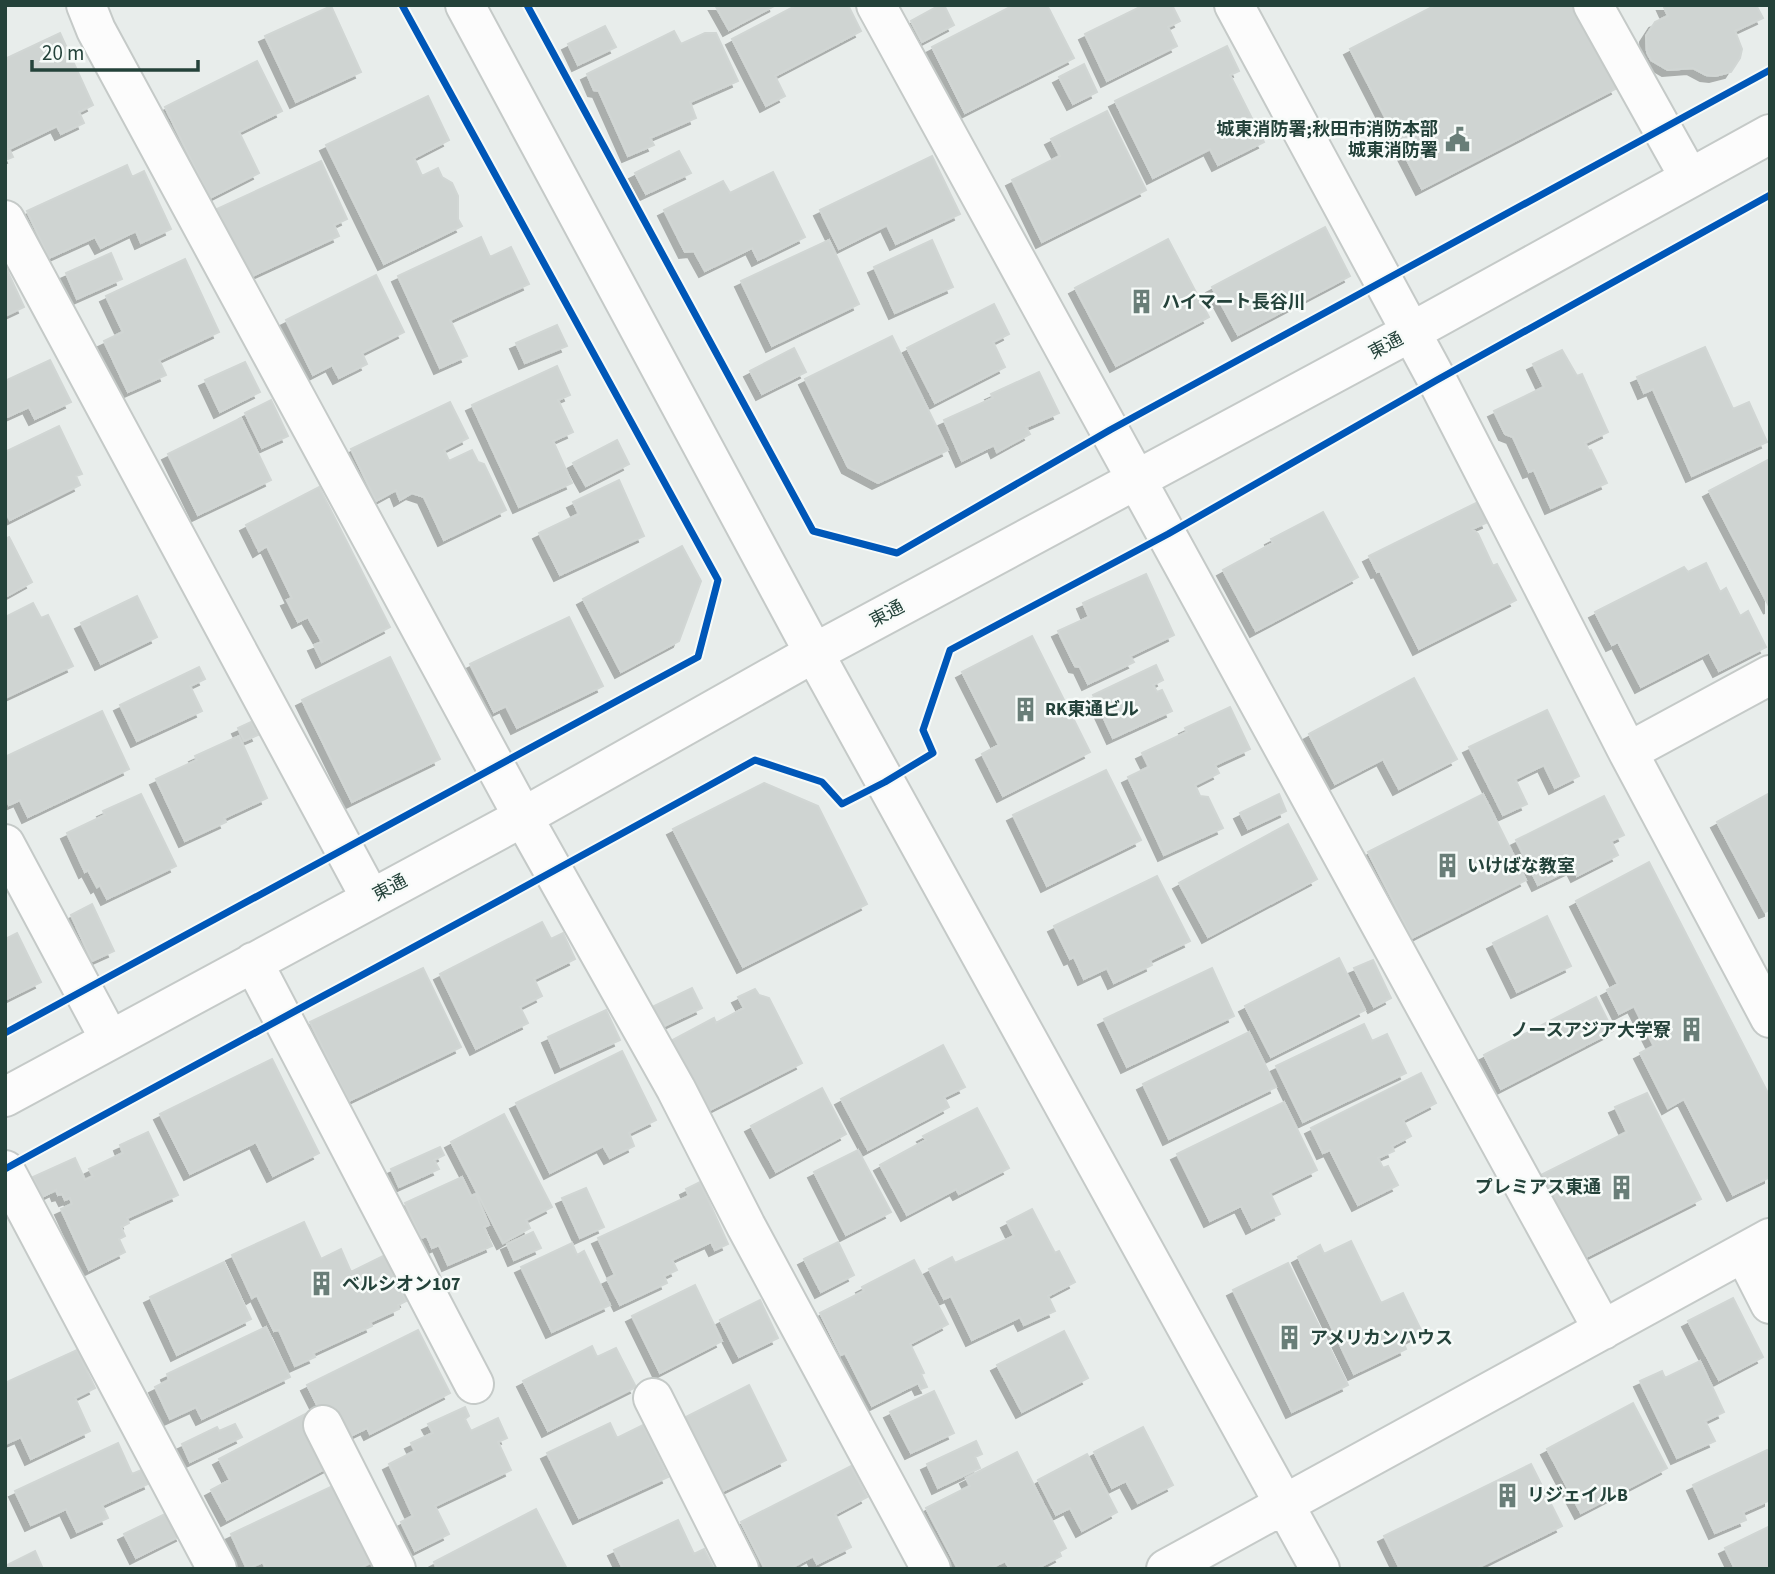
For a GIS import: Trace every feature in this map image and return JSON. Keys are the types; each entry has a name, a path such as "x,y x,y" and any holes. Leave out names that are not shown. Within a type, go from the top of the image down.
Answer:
{"street":[{"path":"86,5 96,30 523,817 676,1089 746,1226 931,1569"},
{"path":"466,5 814,653 1320,1569"},
{"path":"876,5 1603,1330"},
{"path":"1234,5 1411,332 1628,752 1770,1018"},
{"path":"1593,5 1689,177"},
{"name":"東通","path":"5,1097 523,817 814,653 1411,332 1770,134"},
{"path":"5,220 371,899"},
{"path":"1628,752 1770,675"},
{"path":"5,844 110,1040"},
{"path":"253,962 474,1384"},
{"path":"5,1170 218,1569"},
{"path":"1166,1569 1757,1246 1770,1304"},
{"path":"653,1398 739,1569"},
{"path":"323,1425 396,1569"}],"building":[{"path":"715,5 776,5 729,30"},
{"path":"797,5 848,5 861,31 775,76 785,96 766,106 732,39"},
{"path":"944,5 954,25 922,42 911,21"},
{"path":"1014,5 1047,5 1074,58 965,113 932,47"},
{"path":"1144,5 1172,5 1180,21 1168,27 1177,46 1107,81 1085,34"},
{"name":"城東消防署;秋田市消防本部 城東消防署","path":"1436,5 1574,5 1617,88 1422,189 1350,49"},
{"path":"1663,5 1756,5 1763,18 1735,31 1742,49 1731,72 1706,75 1693,68 1668,70 1651,60 1647,52 1646,36 1655,22 1668,16"},
{"path":"331,6 361,72 296,102 265,36"},
{"path":"605,26 616,47 578,65 568,44"},
{"path":"674,31 681,44 705,33 716,33 738,81 690,102 696,118 650,138 654,145 628,156 599,91 594,90 587,74"},
{"path":"60,33 93,105 79,112 84,123 61,134 57,126 9,149 13,157 5,160 5,59"},
{"path":"1227,46 1239,71 1230,75 1264,142 1218,165 1210,149 1153,178 1115,101"},
{"path":"257,61 282,111 239,132 259,173 210,198 165,107"},
{"path":"1084,64 1097,92 1073,104 1059,77"},
{"path":"428,96 449,140 414,158 422,176 438,168 442,177 452,183 458,196 458,219 462,226 384,264 326,145"},
{"path":"1107,111 1146,190 1042,242 1012,180 1060,156 1051,139"},
{"path":"679,151 691,173 646,194 635,173"},
{"path":"932,156 960,214 896,244 887,225 839,249 820,210"},
{"path":"321,161 347,219 334,225 339,236 248,278 217,209"},
{"path":"127,165 132,177 144,171 171,229 141,243 136,231 101,248 95,237 49,258 27,211"},
{"path":"773,172 805,237 758,260 752,248 705,271 694,251 685,252 664,210 723,181 730,193"},
{"path":"1325,227 1350,276 1238,335 1212,287"},
{"path":"481,237 490,257 511,247 529,284 450,320 467,356 440,368 398,276"},
{"name":"ハイマート長谷川","path":"1168,239 1209,317 1116,366 1075,288"},
{"path":"829,240 859,304 772,346 741,281"},
{"path":"932,240 953,287 895,313 874,267"},
{"path":"111,253 122,279 77,299 66,273"},
{"path":"185,259 219,332 159,360 166,375 128,392 104,341 123,332 106,296"},
{"path":"5,269 24,307 5,316"},
{"path":"376,275 404,332 362,353 367,364 339,378 332,365 313,375 286,320"},
{"path":"994,304 1009,334 993,342 1005,367 935,403 907,348"},
{"path":"557,325 567,346 525,363 516,343"},
{"path":"892,336 948,450 878,483 848,467 805,379"},
{"path":"1705,347 1733,409 1749,402 1767,442 1692,476 1653,389 1644,393 1637,377"},
{"path":"794,348 806,372 762,394 750,371"},
{"path":"1562,350 1577,376 1582,374 1608,432 1585,443 1607,483 1551,508 1534,470 1529,472 1513,437 1505,434 1494,411 1544,387 1533,364"},
{"path":"50,360 71,402 35,419 29,407 5,418 5,381"},
{"path":"245,362 260,392 220,412 205,380"},
{"path":"557,366 570,395 558,400 573,432 553,441 572,483 519,507 472,405"},
{"path":"1039,372 1059,413 1026,427 1030,434 997,452 994,445 962,461 944,420 993,398 991,394"},
{"path":"271,400 288,436 262,448 245,413"},
{"path":"450,402 468,438 444,450 449,461 472,450 478,462 484,464 506,510 444,540 424,497 412,493 400,500 396,490 376,501 351,449"},
{"path":"241,418 271,480 198,515 168,454"},
{"path":"59,426 82,474 76,476 80,485 10,520 5,511 5,452"},
{"path":"617,440 629,464 586,486 573,463"},
{"path":"1770,459 1770,608 1709,491"},
{"path":"619,480 644,536 560,575 539,533 579,514 573,502"},
{"path":"319,487 390,627 322,662 314,645 322,642 308,617 298,622 287,600 292,598 267,546 259,551 246,525"},
{"path":"1478,502 1488,522 1472,529 1478,534 1493,566 1497,564 1516,600 1419,649 1380,571 1377,572 1369,556"},
{"path":"1323,512 1358,577 1256,631 1223,570 1273,543 1271,539"},
{"path":"9,537 32,582 5,597 5,539"},
{"path":"682,546 701,581 679,641 621,672 583,599"},
{"path":"1706,563 1720,592 1726,588 1740,616 1748,611 1766,647 1719,671 1709,652 1641,687 1618,642 1612,645 1595,612 1684,567 1688,572"},
{"path":"1146,574 1174,635 1130,656 1134,662 1088,684 1080,667 1075,666 1058,631 1089,617 1083,603"},
{"path":"137,596 157,637 101,664 81,623"},
{"path":"33,603 41,618 48,615 73,666 5,698 5,617"},
{"path":"569,617 603,686 517,728 506,706 494,712 470,664"},
{"name":"RK東通ビル","path":"1032,636 1090,752 1003,796 982,754 999,745 962,672"},
{"path":"390,657 440,759 352,802 302,700"},
{"path":"1156,665 1163,680 1153,685 1157,692 1162,690 1172,711 1113,738 1093,695"},
{"path":"199,667 205,679 190,686 202,711 137,741 120,705"},
{"path":"1414,678 1457,759 1399,789 1383,759 1335,784 1309,734"},
{"path":"1230,707 1250,749 1215,765 1219,773 1195,785 1200,796 1208,797 1223,828 1164,855 1128,777 1149,767 1142,753 1187,732 1185,728"},
{"path":"1547,710 1579,776 1555,788 1544,765 1515,779 1527,804 1503,815 1469,747"},
{"path":"102,711 129,769 28,817 20,800 9,805 5,796 5,757"},
{"path":"251,722 258,735 244,741 238,728"},
{"path":"239,736 267,798 224,818 226,822 185,841 156,779 197,760 195,756"},
{"path":"1106,770 1141,840 1047,886 1013,815"},
{"path":"764,783 818,806 867,904 743,967 673,829"},
{"path":"1770,793 1770,910 1765,912 1717,822"},
{"path":"141,794 176,866 107,899 88,870 85,872 67,833 105,815 103,811"},
{"path":"1279,794 1286,811 1248,829 1240,813"},
{"name":"いけばな教室","path":"1483,794 1526,880 1412,938 1368,852"},
{"path":"1604,796 1624,835 1611,841 1618,855 1577,876 1573,868 1538,885 1516,840"},
{"path":"1288,824 1317,879 1208,937 1179,883"},
{"name":"ノースアジア大学寮","path":"1649,862 1770,1097 1770,1177 1733,1195 1684,1099 1668,1108 1640,1053 1654,1046 1634,1006 1619,1014 1607,990 1618,984 1576,901"},
{"path":"1157,876 1190,941 1150,960 1152,965 1114,983 1107,968 1084,979 1074,957 1070,959 1054,926"},
{"path":"92,904 114,951 92,961 71,915"},
{"path":"1547,916 1571,966 1517,992 1493,943"},
{"path":"542,922 551,939 563,933 575,959 534,979 542,996 520,1007 528,1023 476,1049 440,974"},
{"path":"17,933 41,982 5,1000 5,939"},
{"path":"1339,958 1365,1010 1271,1057 1245,1006"},
{"path":"1373,960 1391,998 1374,1007 1354,968"},
{"path":"423,968 461,1047 349,1101 310,1022"},
{"path":"1212,968 1234,1016 1127,1067 1104,1019"},
{"path":"692,988 702,1008 660,1028 650,1008"},
{"path":"755,989 759,995 769,998 802,1063 706,1112 669,1042 714,1018 716,1023 744,1008 738,997"},
{"path":"1596,997 1613,1031 1501,1089 1484,1055"},
{"path":"606,1010 620,1040 561,1067 548,1037"},
{"path":"1364,1024 1372,1041 1387,1034 1406,1073 1303,1122 1276,1066"},
{"path":"1249,1032 1276,1087 1169,1139 1143,1084"},
{"path":"943,1045 965,1087 944,1097 949,1107 868,1150 841,1099"},
{"path":"622,1051 656,1120 629,1133 634,1146 610,1158 603,1146 550,1173 516,1103"},
{"path":"272,1059 319,1153 273,1176 256,1142 190,1174 160,1114"},
{"path":"1421,1073 1436,1103 1403,1120 1411,1136 1392,1146 1394,1151 1378,1158 1383,1168 1388,1166 1398,1185 1358,1205 1330,1150 1323,1153 1311,1128"},
{"path":"822,1088 846,1134 776,1172 751,1126"},
{"name":"プレミアス東通","path":"1647,1093 1701,1199 1584,1258 1541,1175 1627,1132 1615,1107"},
{"path":"1284,1102 1317,1170 1270,1193 1280,1214 1252,1228 1241,1206 1210,1221 1177,1154"},
{"path":"977,1108 1009,1168 959,1194 956,1189 907,1215 880,1165 926,1140 923,1136"},
{"path":"504,1114 552,1207 526,1220 530,1228 503,1243 451,1142"},
{"path":"148,1132 178,1195 127,1218 129,1223 121,1227 125,1236 119,1239 125,1252 89,1270 61,1209 72,1204 70,1198 65,1200 56,1190 42,1197 33,1177 75,1158 85,1180 93,1176 89,1169 123,1153 120,1145"},
{"path":"440,1147 444,1155 434,1160 439,1169 399,1187 391,1169"},
{"path":"858,1150 891,1212 846,1235 814,1172"},
{"path":"462,1177 471,1196 476,1194 489,1225 484,1227 492,1246 448,1265 439,1245 432,1248 427,1236 421,1238 405,1203"},
{"path":"700,1182 728,1244 715,1250 711,1242 672,1260 677,1270 664,1276 667,1283 620,1305 607,1279 615,1275 598,1238 689,1196 686,1189"},
{"path":"586,1188 604,1227 580,1238 562,1198"},
{"path":"1032,1209 1055,1253 1059,1251 1075,1282 1048,1296 1055,1311 1024,1325 1020,1317 972,1340 951,1296 944,1299 929,1269 952,1257 955,1263 1014,1236 1007,1222"},
{"name":"ベルシオン107","path":"304,1222 321,1259 341,1249 351,1272 385,1255 406,1301 398,1305 399,1309 370,1322 372,1326 313,1353 315,1357 295,1366 279,1330 274,1331 257,1295 252,1298 232,1255"},
{"path":"533,1232 541,1248 514,1260 507,1244"},
{"path":"1351,1241 1381,1303 1403,1293 1422,1332 1403,1342 1406,1349 1354,1374 1298,1257 1320,1245 1324,1254"},
{"path":"838,1242 854,1275 821,1292 804,1259"},
{"path":"572,1243 577,1255 584,1251 610,1305 552,1332 521,1267"},
{"path":"914,1260 948,1324 910,1344 924,1373 921,1374 927,1387 921,1389 918,1383 872,1406 845,1353 841,1355 820,1313 864,1291 862,1287"},
{"path":"224,1262 251,1319 177,1355 150,1297"},
{"name":"アメリカンハウス","path":"1288,1263 1348,1385 1292,1412 1233,1290"},
{"path":"695,1285 722,1341 660,1373 632,1316"},
{"path":"1733,1298 1763,1357 1719,1380 1688,1321"},
{"path":"760,1300 778,1338 739,1357 720,1320"},
{"path":"266,1327 290,1377 202,1419 196,1407 170,1419 155,1387 169,1380 167,1374"},
{"path":"418,1330 450,1393 370,1434 367,1428 336,1443 307,1385"},
{"path":"1064,1331 1088,1378 1022,1412 997,1365"},
{"path":"592,1346 597,1357 616,1348 636,1387 548,1431 523,1381"},
{"path":"77,1350 95,1388 75,1398 90,1431 31,1459 21,1437 5,1444 5,1383"},
{"path":"1700,1361 1724,1412 1705,1421 1715,1441 1677,1458 1640,1381 1662,1371 1665,1378"},
{"path":"749,1385 786,1460 721,1492 684,1418"},
{"path":"934,1391 954,1433 911,1453 890,1412"},
{"path":"1633,1403 1667,1468 1581,1513 1547,1449"},
{"path":"465,1407 469,1416 465,1419 471,1431 498,1418 507,1438 498,1442 511,1470 435,1506 449,1534 415,1551 401,1522 413,1516 389,1464 415,1451 411,1443 433,1433 428,1424"},
{"path":"307,1413 334,1464 227,1520 211,1490 230,1480 219,1459"},
{"path":"610,1423 617,1438 643,1425 668,1477 579,1518 547,1453"},
{"path":"235,1424 242,1437 190,1462 182,1444 217,1427 219,1431"},
{"path":"1143,1427 1173,1485 1138,1503 1126,1481 1112,1488 1094,1452"},
{"path":"976,1441 982,1454 975,1457 980,1468 938,1488 927,1464"},
{"path":"118,1443 132,1474 144,1469 150,1483 102,1505 108,1518 77,1532 66,1509 31,1525 15,1491"},
{"path":"1767,1450 1770,1456 1770,1500 1743,1512 1746,1520 1715,1533 1693,1485"},
{"path":"1017,1452 1066,1548 1059,1552 1061,1556 1036,1569 1010,1569 1005,1561 989,1569 958,1569 926,1508 970,1486 966,1478"},
{"path":"1087,1454 1117,1512 1082,1531 1070,1508 1056,1515 1038,1480"},
{"name":"リジェイルB","path":"1531,1464 1562,1526 1475,1569 1400,1569 1384,1536"},
{"path":"851,1466 867,1497 835,1514 851,1547 817,1564 813,1556 789,1569 765,1569 741,1522"},
{"path":"339,1483 376,1560 358,1569 266,1569 263,1562 247,1569 231,1534"},
{"path":"536,1509 567,1569 437,1569 434,1562"},
{"path":"171,1511 182,1535 136,1558 124,1534"},
{"path":"678,1520 694,1554 704,1549 714,1569 623,1569 614,1550"},
{"path":"1770,1526 1770,1569 1735,1569 1725,1548"},
{"path":"35,1551 43,1569 5,1569 5,1566"}],"cycle path":[{"path":"5,1033 698,657 718,580 402,5"},
{"path":"527,5 813,531 897,553 1110,430 1770,70"},
{"path":"5,1169 755,760 822,782 842,804 885,782 933,753 923,730 950,650 1168,534 1437,380 1770,195"}],"place":[{"name":"城東消防署;秋田市消防本部 城東消防署","path":"1458,139"},
{"name":"ハイマート長谷川","path":"1142,302"},
{"name":"RK東通ビル","path":"1025,709"},
{"name":"いけばな教室","path":"1447,866"},
{"name":"ノースアジア大学寮","path":"1691,1030"},
{"name":"プレミアス東通","path":"1621,1187"},
{"name":"ベルシオン107","path":"322,1284"},
{"name":"アメリカンハウス","path":"1290,1338"},
{"name":"リジェイルB","path":"1507,1495"}]}
